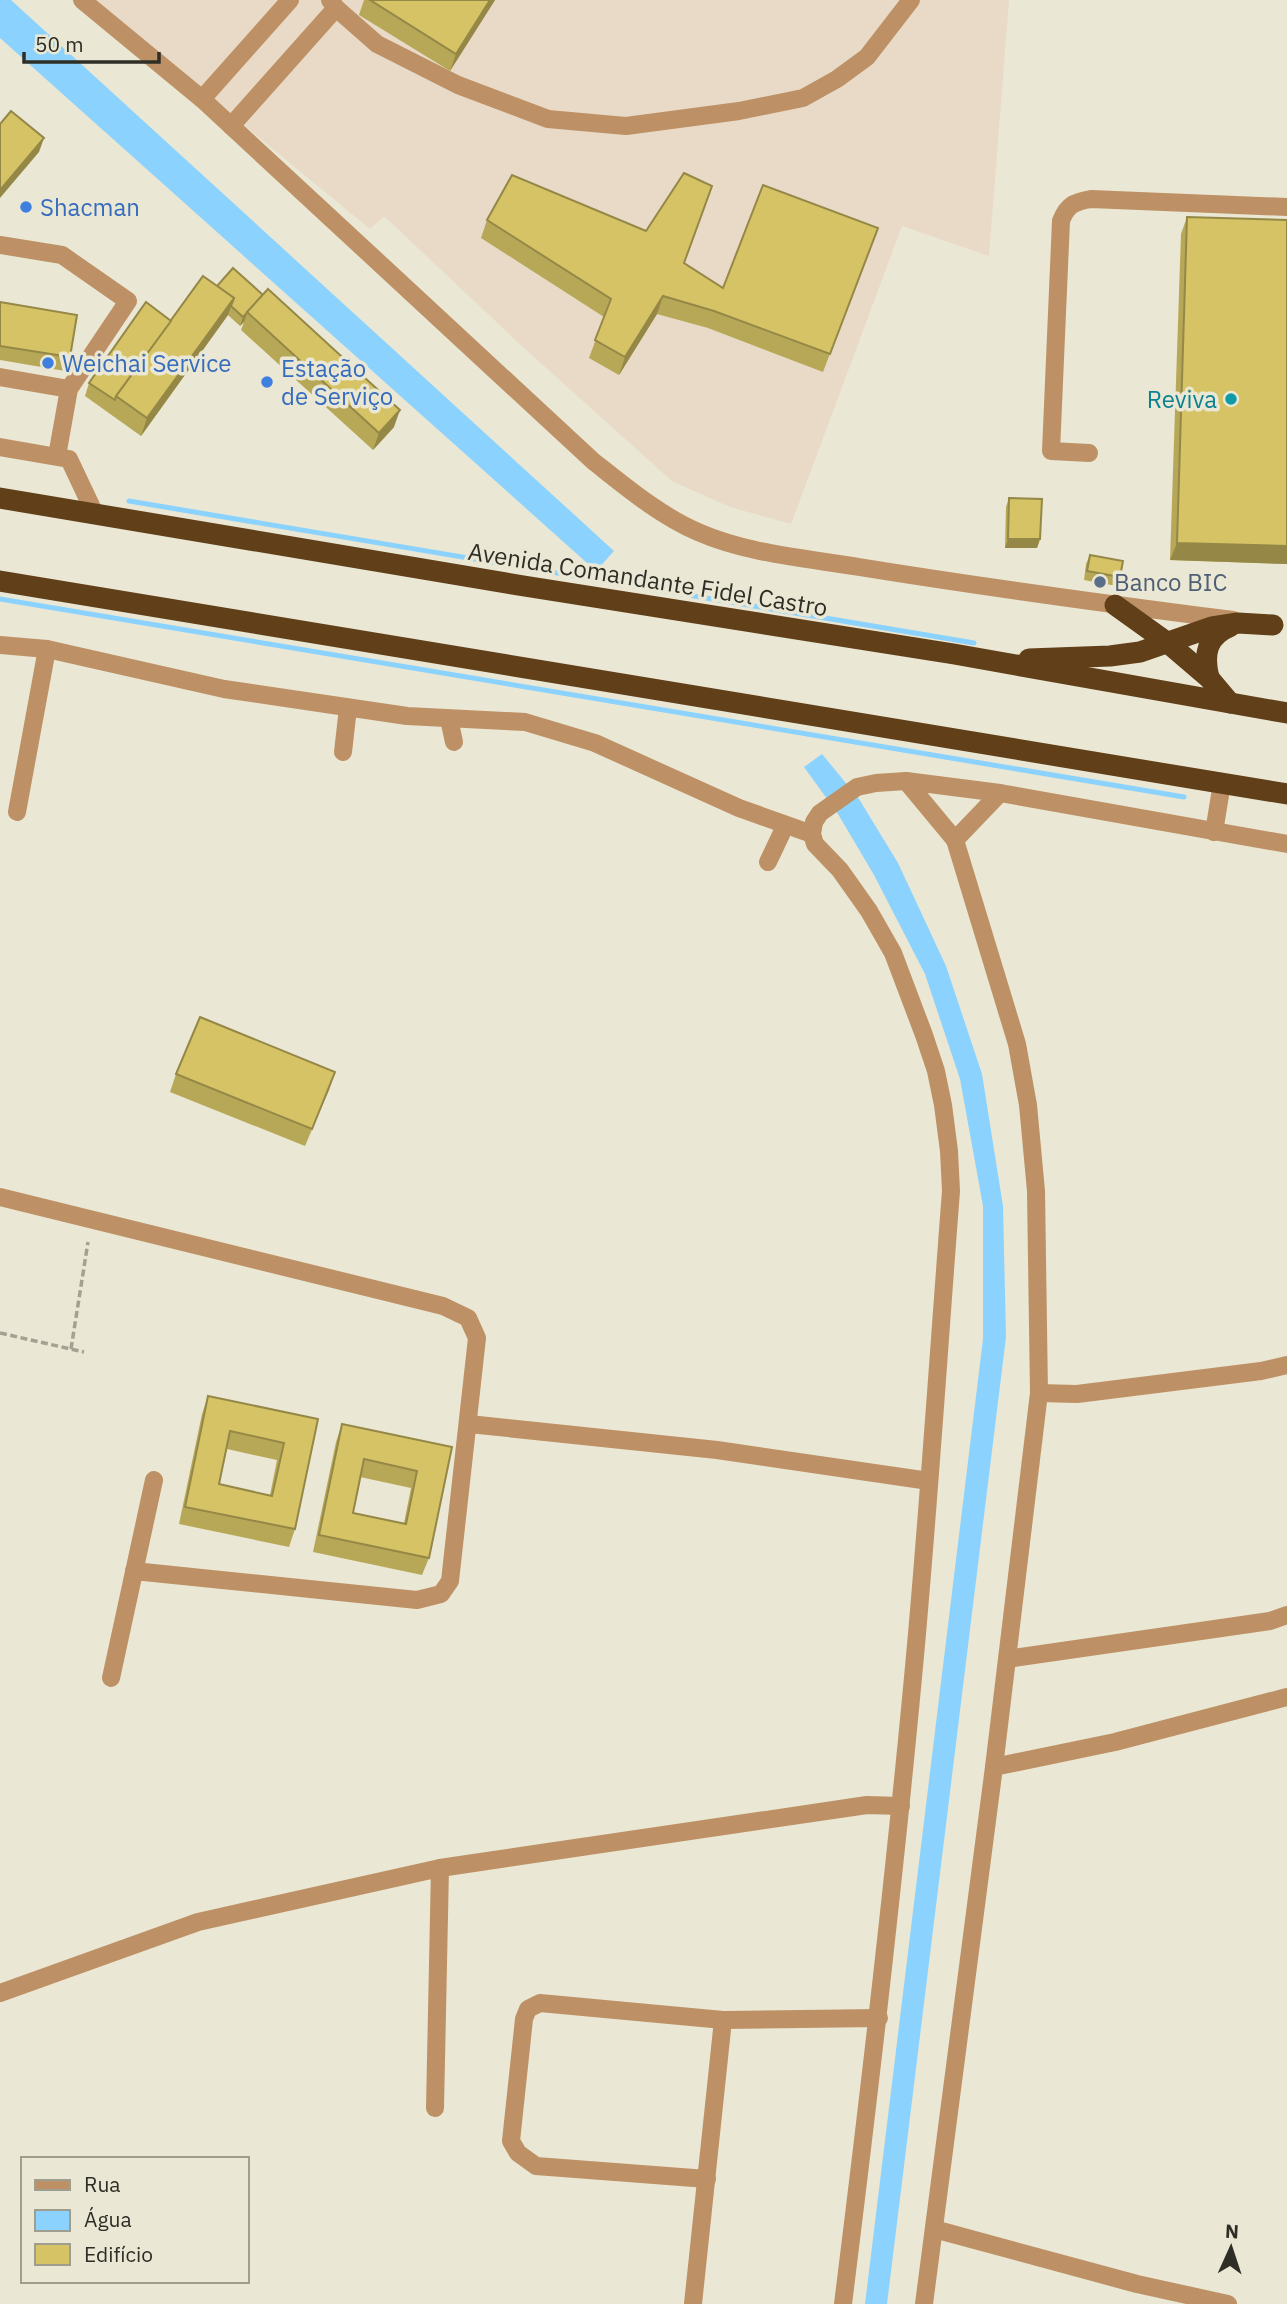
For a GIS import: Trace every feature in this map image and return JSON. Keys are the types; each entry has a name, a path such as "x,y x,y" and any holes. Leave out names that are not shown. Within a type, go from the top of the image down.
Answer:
{"highway":[{"name":"Avenida Comandante Fidel Castro","path":"0,498 954,654 1287,712"},
{"path":"0,581 1287,794"},
{"path":"1115,605 1168,643 1209,678 1230,703"},
{"path":"954,654 1032,659 1110,656 1140,652 1212,627 1238,623 1280,626"},
{"path":"1209,678 1206,652 1209,643 1224,629 1238,623"}],"street":[{"path":"82,0 202,99 593,461 648,504 698,532 762,550 917,576 1280,626"},
{"path":"202,99 290,0"},
{"path":"231,126 333,4 377,44 458,85 548,119 626,126 739,111 803,98 837,79 867,57 912,0"},
{"path":"1089,453 1051,451 1061,221 1066,209 1076,201 1091,199 1287,207"},
{"path":"0,246 62,255 128,301 69,389 57,456"},
{"path":"0,377 69,389"},
{"path":"0,447 69,458 95,514"},
{"path":"0,645 47,649 224,688 348,708 407,716 525,722 595,743 739,808 812,834"},
{"path":"17,813 47,649"},
{"path":"343,752 348,708"},
{"path":"449,719 454,742"},
{"path":"906,781 956,840 1017,1044 1028,1105 1035,1191 1039,1393 994,1767 924,2304"},
{"path":"843,2304 879,2018 901,1806 951,1191 949,1151 936,1071 894,953 840,870 815,844 812,834 814,822 820,813 857,787 906,781 1000,793 1287,844"},
{"path":"1214,832 1222,783"},
{"path":"956,840 1000,793"},
{"path":"768,862 785,826"},
{"path":"0,1197 443,1306 468,1318 477,1338 450,1581 441,1594 416,1600 134,1570"},
{"path":"1039,1393 1077,1394 1261,1371 1287,1365"},
{"path":"469,1424 717,1450 929,1481"},
{"path":"111,1678 154,1480"},
{"path":"1007,1659 1270,1620 1287,1615"},
{"path":"994,1767 1115,1742 1287,1697"},
{"path":"0,1993 198,1922 440,1868 867,1805 901,1806"},
{"path":"435,2108 440,1868"},
{"path":"707,2179 536,2166 518,2154 511,2141 524,2019 528,2009 540,2003 723,2020 879,2018"},
{"path":"692,2304 723,2020"},
{"path":"934,2229 1137,2284 1228,2304"}],"path":[{"path":"71,1349 88,1241"},
{"path":"0,1333 83,1352"}],"shaded area":[{"path":"92,0 1009,0 989,256 902,226 791,524 730,507 672,481 525,349 384,216 370,229"}],"water":[{"path":"0,0 11,0 614,551 596,571 0,38"},
{"path":"822,754 859,799 898,863 946,966 982,1074 1003,1206 1006,1337 887,2304 865,2304 983,1339 983,1206 960,1079 925,974 874,875 838,814 804,767"}],"building":[{"path":"370,0 490,0 456,54"},
{"path":"11,111 44,138 0,190 0,124"},
{"path":"684,173 712,186 684,263 723,288 763,185 878,228 830,354 714,311 663,296 625,357 595,340 611,299 487,220 512,175 646,231"},
{"name":"Reviva","path":"1187,217 1287,220 1287,546 1177,543"},
{"path":"233,268 263,295 243,317 231,306 234,298 217,286"},
{"path":"203,276 234,298 147,418 116,396"},
{"path":"268,289 400,410 379,433 247,312"},
{"path":"0,302 77,315 70,357 0,346"},
{"path":"146,302 171,321 115,400 89,383"},
{"path":"1009,498 1042,499 1040,539 1008,539"},
{"path":"1090,555 1123,561 1120,577 1087,571"},
{"path":"200,1017 335,1072 312,1129 176,1074"},
{"path":"208,1396 318,1419 295,1529 185,1507","holes":["230,1431 284,1443 272,1496 219,1484"]},
{"path":"342,1424 452,1447 429,1558 319,1535","holes":["364,1459 417,1471 406,1524 353,1513"]}],"waterway":[{"path":"129,501 974,643"},
{"path":"0,599 1184,797"}],"place":[{"name":"Shacman","path":"26,207"},
{"name":"Weichai Service","path":"48,363"},
{"name":"Estação de Serviço","path":"267,382"},
{"name":"Reviva","path":"1231,399"},
{"name":"Banco BIC","path":"1100,582"}]}
